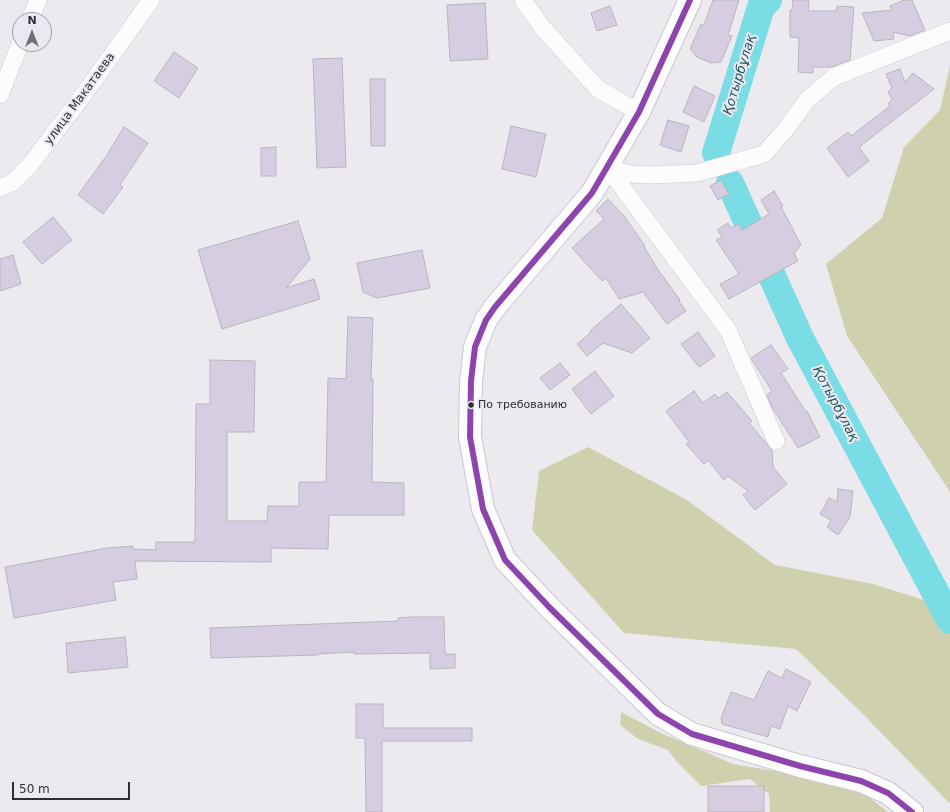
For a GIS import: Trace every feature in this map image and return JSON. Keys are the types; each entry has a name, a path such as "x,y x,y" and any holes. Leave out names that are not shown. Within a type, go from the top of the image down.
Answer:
{"main road":[{"path":"690,0 639,112 592,193 495,307 486,320 475,346 471,381 470,437 483,509 505,560 550,608 658,714 692,734 800,766 861,781 888,792 912,812"}],"street":[{"path":"33,12 38,0"},
{"name":"улица Макатаева","path":"0,188 12,183 30,165 84,94 151,0"},
{"path":"523,0 542,27 598,89 639,112"},
{"path":"607,167 629,174 642,175 696,173 764,154 786,129 807,100 834,77 950,32"},
{"path":"0,95 17,52"},
{"path":"607,167 728,330 776,441"}],"green space":[{"path":"950,65 950,492 847,336 826,264 882,218 904,147 940,110"},
{"path":"588,447 687,500 775,565 873,584 950,608 950,804 864,715 796,649 624,633 532,530 539,471"},
{"path":"621,712 659,732 733,764 810,777 865,794 888,812 770,812 769,794 750,779 701,786 677,762 668,750 638,739 620,725"}],"building":[{"path":"713,0 739,0 728,35 732,36 721,62 711,63 697,57 690,49 701,24 704,25"},
{"path":"793,0 809,0 808,11 836,11 837,6 854,7 850,60 831,67 813,67 813,73 798,72 799,38 790,37 790,10 792,10"},
{"path":"904,0 912,0 925,30 910,36 893,32 894,39 874,41 862,13 892,10 890,6"},
{"path":"485,3 488,59 450,61 447,5"},
{"path":"610,6 617,25 597,31 591,13"},
{"path":"174,52 198,68 179,98 154,81"},
{"path":"342,58 346,167 317,168 313,59"},
{"path":"900,69 905,82 913,73 934,89 859,147 869,161 848,177 827,148 848,132 851,136 890,106 888,104 892,99 888,92 892,88 886,74"},
{"path":"370,79 385,79 385,146 371,146"},
{"path":"694,86 715,96 704,122 683,112"},
{"path":"668,120 689,126 681,152 660,145"},
{"path":"511,126 546,134 536,177 502,169"},
{"path":"124,127 148,143 120,185 123,187 103,214 78,195 107,155"},
{"path":"276,147 276,176 261,176 261,148"},
{"path":"721,180 729,194 718,200 710,186"},
{"path":"774,191 783,206 781,207 801,245 794,253 798,261 729,299 720,284 739,274 716,240 722,237 717,230 728,223 731,228 738,224 742,230 769,214 761,200"},
{"path":"608,199 624,216 645,246 644,247 659,271 686,311 667,324 643,292 619,299 606,278 602,281 572,248 604,219 596,211"},
{"path":"53,217 72,240 42,264 23,242"},
{"path":"298,221 310,259 286,288 314,279 320,299 222,329 198,250"},
{"path":"422,250 430,288 377,298 363,292 357,263"},
{"path":"13,255 21,284 0,291 0,259"},
{"path":"621,304 650,338 632,353 603,343 587,356 577,344"},
{"path":"348,317 373,318 371,379 373,379 372,482 404,483 404,515 329,515 328,549 271,548 271,562 135,561 137,579 113,582 116,600 14,618 5,567 107,548 133,546 133,549 156,550 156,542 195,542 196,404 210,404 210,360 255,361 254,432 227,432 227,521 267,521 268,506 299,506 299,482 326,482 328,378 346,379"},
{"path":"698,332 715,356 699,367 681,344"},
{"path":"771,345 788,369 781,373 806,412 807,411 820,437 798,448 772,407 767,395 772,391 751,358"},
{"path":"560,363 570,375 550,390 540,378"},
{"path":"595,371 614,396 591,414 572,389"},
{"path":"694,391 703,403 715,394 718,398 727,392 752,421 749,423 772,450 773,467 787,484 755,510 743,495 748,491 728,476 724,480 708,460 704,464 686,444 689,442 666,411"},
{"path":"838,489 853,491 850,517 838,535 827,527 831,520 820,514 829,498 837,502"},
{"path":"444,617 445,654 455,654 455,668 430,669 430,653 354,654 354,652 318,655 211,658 210,628 398,621 398,618"},
{"path":"125,637 128,667 68,673 66,643"},
{"path":"786,669 811,682 797,711 788,706 780,729 771,726 768,737 722,724 721,718 731,692 754,700 768,671 782,678"},
{"path":"356,704 383,704 383,728 472,728 472,741 382,741 382,812 366,812 365,738 356,738"},
{"path":"708,786 764,786 764,812 708,812"}],"waterway":[{"name":"Қотырбұлақ","path":"716,153 761,7 768,0"},
{"name":"Қотырбұлақ","path":"730,183 800,338 950,620"}],"transit line":[{"path":"690,0 639,112 592,193 495,307 486,320 475,347 471,381 470,437 483,509 505,560 550,608 658,714 692,734 800,766 861,781 888,793 912,812"}],"place":[{"name":"По требованию","path":"471,405"}]}
